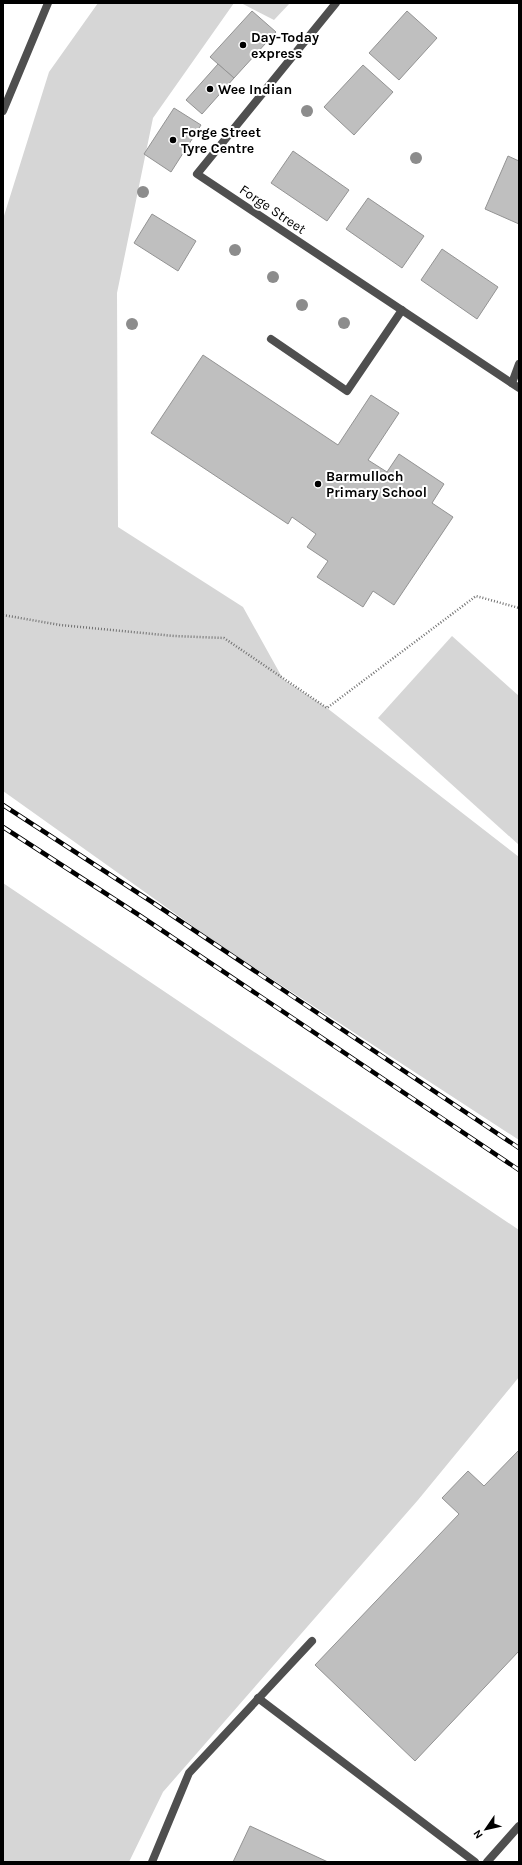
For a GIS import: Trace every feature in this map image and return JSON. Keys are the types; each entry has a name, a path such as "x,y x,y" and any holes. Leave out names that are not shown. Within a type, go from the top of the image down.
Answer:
{"street":[{"path":"3,112 48,3"},
{"name":"Forge Street","path":"336,3 197,174 515,385"},
{"path":"271,339 347,391 402,310"},
{"path":"515,385 519,364"},
{"path":"152,1862 189,1773 312,1641"},
{"path":"258,1698 475,1862"},
{"path":"487,1862 519,1826"}],"path":[{"path":"3,615 60,625 174,636 224,638 327,708 476,596 519,608"}],"shaded area":[{"path":"98,3 234,3 153,118 117,293 118,527 243,607 283,679 327,708 519,857 519,1140 215,942 3,791 3,219 49,72"},
{"path":"241,3 290,3 274,20"},
{"path":"452,636 519,696 519,845 378,718"},
{"path":"3,883 519,1230 519,1377 418,1500 163,1792 129,1862 3,1862"}],"building":[{"name":"Day-Today express","path":"252,11 276,32 234,78 210,57"},
{"path":"407,11 437,38 399,80 369,53"},
{"name":"Wee Indian","path":"218,64 234,78 202,114 186,100"},
{"path":"363,65 393,92 354,135 324,107"},
{"name":"Forge Street Tyre Centre","path":"174,108 201,125 171,172 144,154"},
{"path":"293,151 349,190 327,221 271,183"},
{"path":"508,156 519,161 519,224 485,209"},
{"path":"368,198 424,236 402,268 346,229"},
{"path":"152,214 196,241 178,271 134,243"},
{"path":"442,249 498,287 477,319 421,280"},
{"path":"203,355 338,445 371,395 399,413 368,460 387,472 399,454 444,484 432,503 453,517 394,605 373,591 363,607 317,577 328,561 307,547 316,534 292,517 288,524 151,433"},
{"path":"519,1450 519,1651 415,1761 315,1665 459,1514 442,1498 468,1471 484,1486"},
{"path":"250,1826 328,1862 233,1862"}],"railway":[{"path":"3,805 152,902 519,1148"},
{"path":"3,827 142,917 519,1170"}],"place":[{"name":"Day-Today express","path":"243,45"},
{"name":"Wee Indian","path":"210,89"},
{"name":"Forge Street Tyre Centre","path":"173,140"},
{"name":"Barmulloch Primary School","path":"318,484"}]}
